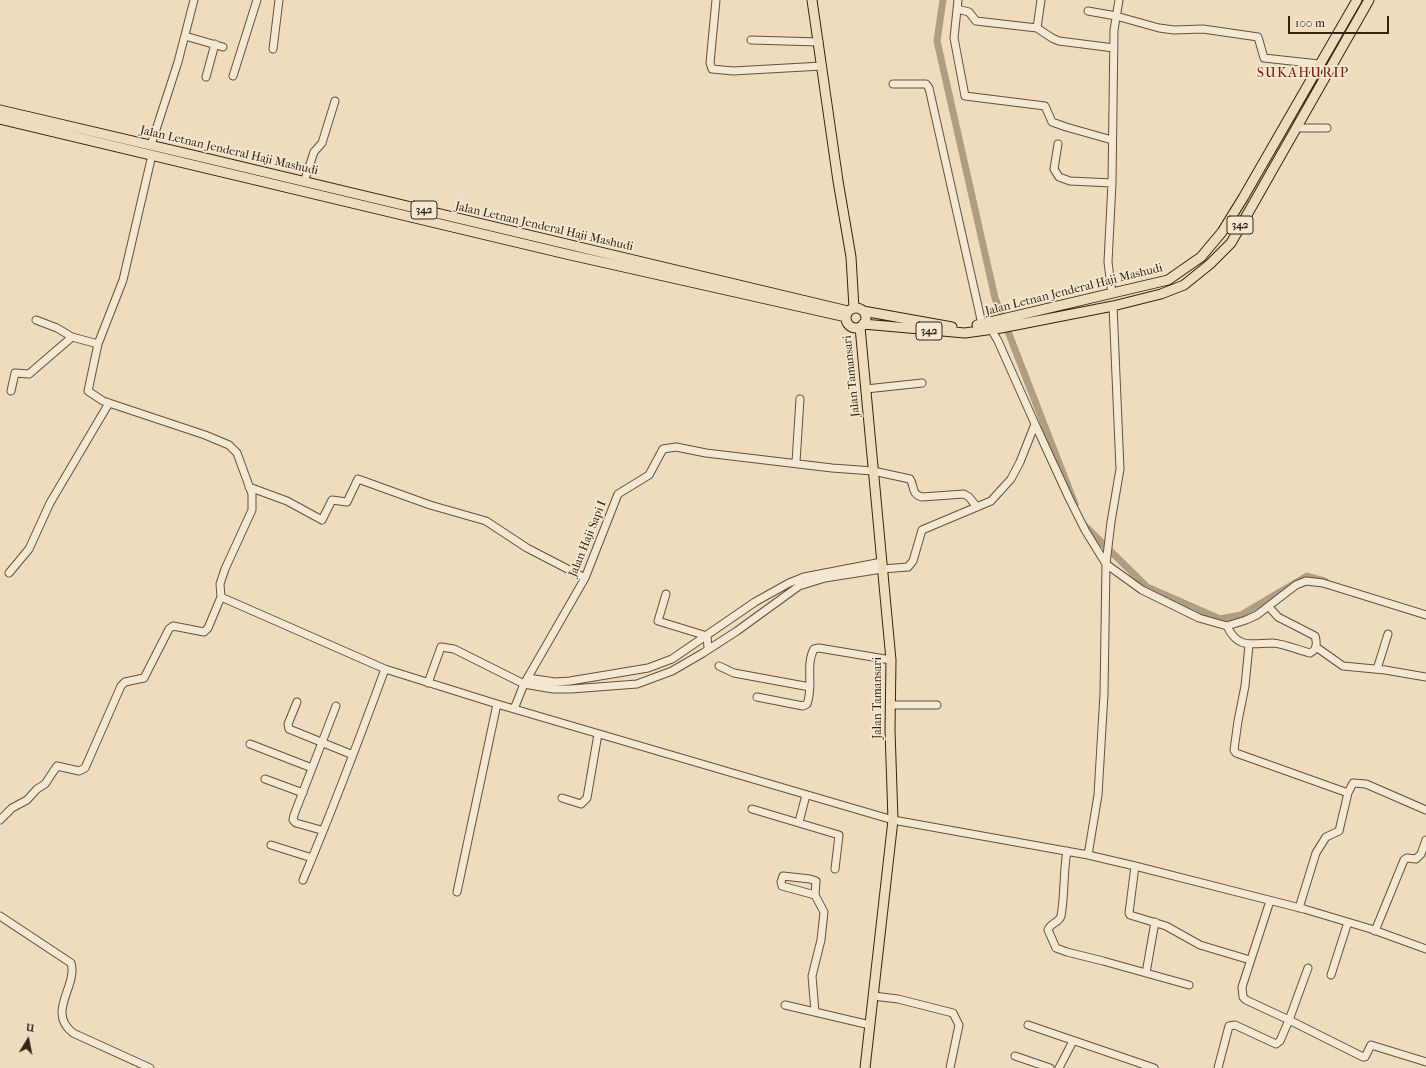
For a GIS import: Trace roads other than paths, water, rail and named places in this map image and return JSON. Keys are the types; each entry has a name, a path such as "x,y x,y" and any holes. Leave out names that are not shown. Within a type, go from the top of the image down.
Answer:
{"main road":[{"path":"812,0 838,181 851,257 853,312 848,324 851,327 862,325"},
{"name":"Jalan Letnan Jenderal Haji Mashudi","path":"1011,322 1032,312 1168,280 1176,276 1201,257 1222,232 1357,0"},
{"name":"Jalan Letnan Jenderal Haji Mashudi","path":"862,325 965,332 1011,322 1035,322 1113,306 1162,294 1184,285 1210,264 1231,243 1264,182 1369,0"},
{"path":"1326,53 1335,59"},
{"name":"Jalan Letnan Jenderal Haji Mashudi","path":"0,110 152,155 225,167 355,192 469,226"},
{"name":"Jalan Letnan Jenderal Haji Mashudi","path":"0,119 151,144 225,167 567,250 853,312 952,327 989,326"},
{"path":"1255,177 1264,182"},
{"path":"1176,276 1184,285"},
{"name":"Jalan Tamansari","path":"853,312 866,317 862,325 866,389 891,660 890,705 892,820 865,1068"},
{"path":"1032,312 1035,322"}],"street":[{"path":"151,144 185,36 194,0"},
{"path":"233,76 257,0"},
{"path":"273,49 279,0"},
{"path":"716,0 710,63 712,69 733,71 822,66"},
{"path":"958,0 955,45 966,96 1045,106 1052,122 1112,140"},
{"path":"1037,28 1041,0"},
{"path":"1112,294 1108,262 1112,183 1114,48 1116,16 1119,0"},
{"path":"957,9 969,12 976,21 1037,28 1052,38 1059,40 1114,48"},
{"path":"1088,10 1159,28 1174,30 1203,29 1258,37 1264,58 1319,64"},
{"path":"185,36 223,47"},
{"path":"751,40 819,42"},
{"path":"206,77 215,44"},
{"path":"893,84 926,84 929,88 989,326 998,341 1068,498 1085,530 1107,561 1142,590 1199,618 1227,626 1246,620 1269,607 1296,585 1306,581 1315,581 1426,614"},
{"path":"304,182 314,152 322,143 335,101"},
{"path":"1296,128 1328,128"},
{"path":"1058,144 1054,169 1059,177 1076,182 1112,183"},
{"path":"0,820 12,808 27,800 37,789 46,784 57,766 78,771 85,768 121,686 125,682 144,678 169,629 173,626 204,632 208,628 221,598 220,584 252,510 252,494 237,453 229,445 183,427 109,403 96,397 88,391 98,344 123,280 152,155"},
{"path":"1088,855 1098,795 1104,694 1107,561 1120,469 1113,306"},
{"path":"36,320 57,328 72,337 98,344"},
{"path":"11,391 15,373 29,374 72,337"},
{"path":"866,389 922,383"},
{"path":"796,462 800,399"},
{"path":"9,573 29,548 50,503 109,403"},
{"path":"526,681 570,681 648,668 672,659 755,602 788,582 804,577 882,566 908,567 913,561 922,530 991,501 1011,479 1020,462 1035,424"},
{"name":"Jalan Haji Sapi I","path":"514,709 526,681 585,578 618,494 649,475 663,449 676,447 832,468 873,471 910,479 916,496 922,497 964,494 977,507"},
{"path":"249,487 287,501 322,520 332,500 347,502 358,478 430,505 486,522 527,548 585,578"},
{"path":"428,683 441,648 445,647 454,649 526,681 553,689 637,684 672,671 738,631 799,586 825,578 882,566"},
{"path":"666,594 658,621 707,636"},
{"path":"221,598 385,669 497,704 806,795 892,820 1067,851 1135,866 1299,908 1348,922 1426,949"},
{"path":"1269,607 1278,617 1315,636 1316,648"},
{"path":"1227,626 1234,637 1249,645 1273,643 1310,653 1316,648"},
{"path":"1377,669 1388,634"},
{"path":"707,636 708,648"},
{"path":"1249,645 1245,686 1234,750 1236,753 1348,793"},
{"path":"757,697 802,706 807,704 809,698 812,653 814,649 819,648 891,660"},
{"path":"1316,648 1343,666 1377,669 1426,678"},
{"path":"719,666 734,673 810,687"},
{"path":"303,880 385,669"},
{"path":"297,702 288,728 353,754"},
{"path":"457,892 497,704"},
{"path":"890,705 937,705"},
{"path":"322,830 296,823 293,820 336,706"},
{"path":"562,798 581,804 587,798 598,734"},
{"path":"250,744 312,768"},
{"path":"264,779 303,793"},
{"path":"1299,908 1316,853 1326,837 1339,831 1348,793 1353,783 1357,782 1366,784 1426,810"},
{"path":"799,822 806,795"},
{"path":"752,809 840,835 835,869"},
{"path":"1375,931 1404,860 1407,858 1416,858 1421,854 1426,840"},
{"path":"271,845 312,858"},
{"path":"1067,851 1064,869 1065,893 1061,916 1060,919 1048,928 1052,943 1059,950 1103,960 1146,974 1189,985"},
{"path":"1135,866 1129,913 1166,926 1200,945 1250,960"},
{"path":"815,895 782,886 781,882 783,876 786,875 816,881 815,895 824,912 821,940 812,976 815,1012"},
{"path":"1270,900 1242,987 1243,997 1246,1000 1363,1057 1365,1057 1371,1044 1426,1062"},
{"path":"0,916 71,964 72,973 63,1005 63,1021 67,1029 150,1068"},
{"path":"1146,974 1155,922"},
{"path":"1331,975 1348,922"},
{"path":"1218,1068 1229,1026 1235,1025 1276,1044 1280,1041 1308,968"},
{"path":"873,996 898,999 953,1013 959,1025 950,1068"},
{"path":"785,1005 870,1025"},
{"path":"1028,1025 1154,1068"},
{"path":"1059,1068 1073,1041"},
{"path":"1015,1056 1050,1068"}],"waterway":[{"path":"943,0 937,41 995,298 1075,504"},
{"path":"1082,523 1147,587 1220,619 1241,615 1307,576 1325,581"}],"district":[{"name":"SUKAHURIP","path":"1303,74"}]}
